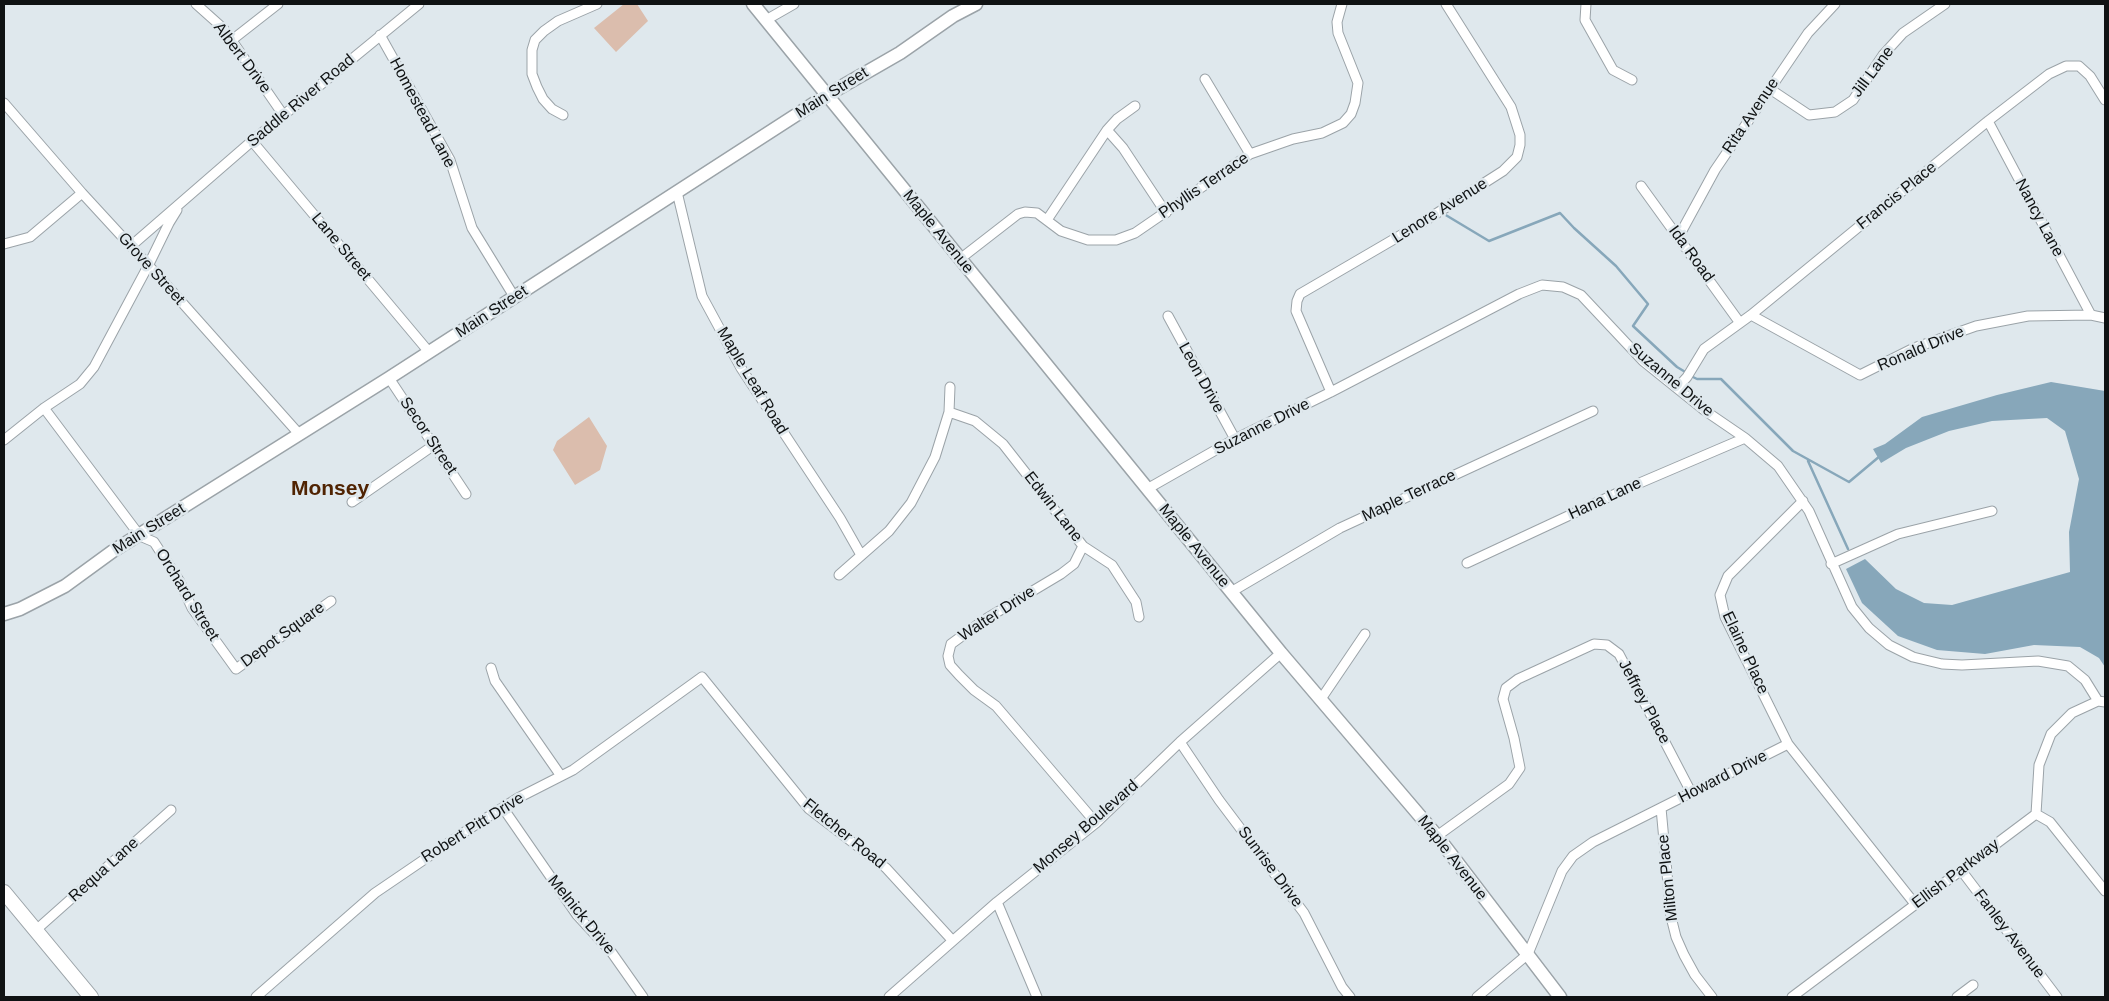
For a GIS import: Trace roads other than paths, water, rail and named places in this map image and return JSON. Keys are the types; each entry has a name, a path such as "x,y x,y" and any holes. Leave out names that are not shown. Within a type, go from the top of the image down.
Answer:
{"main road":[{"path":"4,892 91,997"}],"street":[{"name":"Albert Drive","path":"196,4 224,29 284,116"},
{"path":"232,40 278,4"},
{"name":"Saddle River Road","path":"131,246 252,141 419,4"},
{"path":"562,115 552,109 543,99 532,74 532,50 535,40 558,21 596,4"},
{"name":"Maple Avenue","path":"753,4 1281,653 1437,836 1560,997"},
{"path":"766,20 794,4"},
{"name":"Main Street","path":"4,614 20,609 65,586 114,551 300,435 827,95 900,52 953,16 976,4"},
{"name":"Phyllis Terrace","path":"960,259 1018,214 1031,211 1076,238 1100,241 1116,240 1135,233 1250,154 1274,145 1333,129 1343,123 1351,114 1355,103 1358,82 1338,33 1337,22 1342,4"},
{"name":"Lenore Avenue","path":"1331,392 1296,311 1300,294 1420,224 1503,171 1517,157 1520,135 1511,107 1446,4"},
{"path":"1586,4 1585,20 1613,70 1632,80"},
{"name":"Rita Avenue","path":"1679,236 1715,170 1808,33 1835,4"},
{"name":"Jill Lane","path":"1770,89 1809,116 1835,112 1853,100 1883,56 1903,33 1945,4"},
{"name":"Homestead Lane","path":"380,35 450,160 472,228 514,298"},
{"name":"Francis Place","path":"1677,388 1704,349 1751,315 1988,120 2049,74 2066,66 2079,66 2090,76 2105,100"},
{"path":"1205,79 1250,154"},
{"name":"Grove Street","path":"4,103 82,193 300,435"},
{"path":"1047,220 1107,130 1117,119 1135,106"},
{"name":"Nancy Lane","path":"1988,120 2091,315"},
{"path":"1107,130 1123,148 1166,213"},
{"name":"Lane Street","path":"252,141 429,352"},
{"name":"Ida Road","path":"1641,186 1679,236 1740,323"},
{"name":"Maple Leaf Road","path":"677,192 702,296 741,368 840,518 862,555"},
{"path":"4,244 30,237 82,193"},
{"name":"Saddle River Road","path":"4,440 44,408 80,384 94,368 169,222 184,200"},
{"name":"Suzanne Drive","path":"1147,489 1235,439 1331,392 1519,294 1542,285 1563,287 1581,295 1643,360 1704,410 1745,438 1778,466 1809,511 1831,564 1852,607 1869,628 1889,645 1913,657 1952,665 2038,661 2068,666 2085,680 2101,702"},
{"name":"Ronald Drive","path":"1751,315 1860,375 1914,348 1976,326 2028,316 2091,315 2105,318"},
{"name":"Leon Drive","path":"1168,316 1235,439"},
{"name":"Secor Street","path":"389,378 466,494"},
{"path":"839,575 889,531 910,503 935,457 949,412 950,387"},
{"name":"Orchard Street","path":"44,408 140,536 154,542 180,582 192,608 236,669"},
{"name":"Maple Terrace","path":"1231,592 1340,528 1593,411"},
{"name":"Edwin Lane","path":"949,412 975,421 1003,444 1083,546 1112,565 1136,602 1140,617"},
{"name":"Hana Lane","path":"1467,563 1628,488 1745,438"},
{"path":"352,502 434,445"},
{"name":"Elaine Place","path":"1788,744 1725,617 1720,595 1728,576 1803,501"},
{"path":"1831,564 1898,534 1992,510"},
{"name":"Walter Drive","path":"1083,546 1074,564 978,625 952,644 948,656 950,665 954,670 974,690 996,706 1096,823"},
{"name":"Depot Square","path":"236,669 331,600"},
{"path":"1321,699 1365,634"},
{"name":"Jeffrey Place","path":"1437,836 1509,784 1520,768 1503,699 1506,688 1518,679 1594,644 1607,644 1619,654 1692,792"},
{"name":"Monsey Boulevard","path":"889,997 997,902 1096,823 1180,742 1281,653"},
{"path":"491,668 495,681 561,776"},
{"name":"Robert Pitt Drive","path":"256,997 375,893 503,808 575,769 702,677"},
{"name":"Fletcher Road","path":"702,677 809,809 886,868 952,940"},
{"path":"2101,702 2072,713 2051,734 2039,765 2036,814 2050,822 2105,891"},
{"name":"Sunrise Drive","path":"1180,742 1219,800 1304,913 1342,987 1350,997"},
{"path":"1788,744 1915,904"},
{"name":"Howard Drive","path":"1528,954 1562,871 1573,856 1593,842 1788,744"},
{"name":"Melnick Drive","path":"503,808 577,915 612,953 643,997"},
{"name":"Milton Place","path":"1661,808 1670,917 1684,955 1695,975 1712,997"},
{"name":"Requa Lane","path":"36,930 171,810"},
{"name":"Ellish Parkway","path":"1792,997 2036,814"},
{"name":"Fanley Avenue","path":"1962,870 2057,997"},
{"path":"997,902 1037,997"},
{"path":"1477,997 1528,954"},
{"path":"1957,997 1973,985"}],"water":[{"path":"2051,382 2105,391 2105,667 2099,658 2080,647 2034,645 1985,654 1937,650 1898,636 1862,603 1846,569 1865,559 1896,589 1924,603 1952,605 2070,572 2069,532 2079,479 2065,431 2047,418 1992,421 1949,431 1906,448 1881,463 1873,449 1885,444 1922,417 1997,395"}],"waterway":[{"path":"1444,214 1489,241 1560,213 1616,266 1648,304 1633,326 1677,367 1687,373"},
{"path":"1691,376 1697,379 1721,379 1793,451 1849,482 1880,456"},
{"path":"1808,461 1848,549"}],"district":[{"name":"Monsey","path":"330,489"}]}
